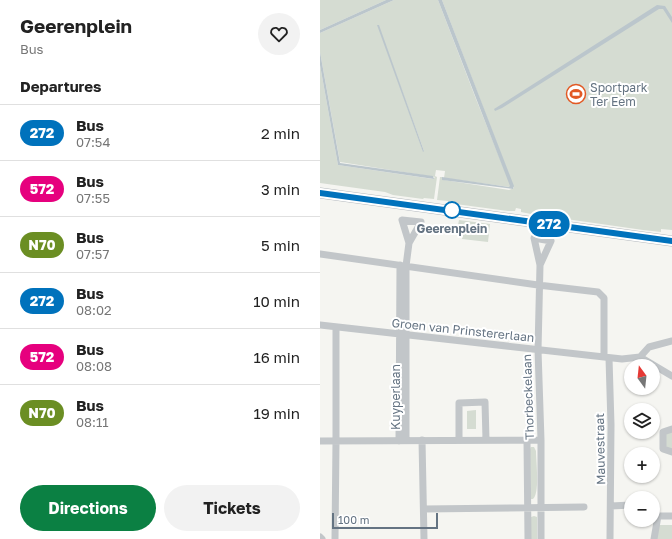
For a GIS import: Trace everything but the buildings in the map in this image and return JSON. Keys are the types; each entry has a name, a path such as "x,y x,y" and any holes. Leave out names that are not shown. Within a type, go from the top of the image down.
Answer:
{"main road":[{"path":"320,193 672,241"}],"street":[{"name":"Kuyperlaan","path":"402,441 403,265 409,244"},
{"path":"320,254 538,285"},
{"name":"Thorbeckelaan","path":"540,265 538,285 538,350 541,440 541,539"},
{"name":"Mauvestraat","path":"538,285 598,292 604,298 611,506 610,539"},
{"name":"Groen van Prinstererlaan","path":"320,326 622,359 640,357"},
{"path":"335,539 336,327"},
{"path":"672,341 649,347 640,357 672,376"},
{"path":"459,440 459,403 485,402 486,440"},
{"path":"672,429 663,432 663,449 672,452"},
{"path":"422,440 424,539"},
{"name":"Thorbeckelaan","path":"527,440 528,539"},
{"path":"320,441 541,440"},
{"path":"611,506 624,505"},
{"path":"424,509 584,507"},
{"path":"660,515 672,516"},
{"path":"654,539 655,527"}],"shaded area":[{"path":"320,0 386,0 320,30"},
{"path":"386,0 394,0 320,33 320,30"},
{"path":"394,0 438,0 510,187 444,178 445,171 436,170 435,176 437,177 434,199 393,195 385,192 320,183 320,65 338,165 433,179 435,177 340,162 320,52 320,33","holes":["378,25 424,151 423,151"]},
{"path":"438,0 442,0 514,186 513,189 442,180 442,177 510,186"},
{"name":"Sportpark Ter Eem","path":"442,0 672,0 672,230 661,229 661,232 643,230 531,214 521,212 521,209 516,208 515,211 508,211 448,203 448,201 437,200 440,177 442,177 442,180 509,190 514,188"},
{"path":"657,5 665,6 672,17 672,23 663,9 659,9 495,111 494,109"},
{"path":"377,25 379,25 424,151 423,152"},
{"path":"320,52 340,163 433,176 434,179 338,165 320,65"},
{"path":"459,220 490,224 488,242 462,239 464,226 458,225"},
{"path":"476,410 476,429 467,429 467,411"},
{"path":"672,431 672,450 666,448 665,435"},
{"path":"531,447 534,447 536,451 537,469 537,484 533,499 531,499"},
{"path":"531,517 537,517 537,539 530,539"},
{"path":"660,525 672,525 672,539 656,539"}],"bus line":[{"name":"272","path":"320,193 672,241"}],"place":[{"name":"Sportpark Ter Eem","path":"576,94"},
{"name":"Geerenplein","path":"452,210"}]}
